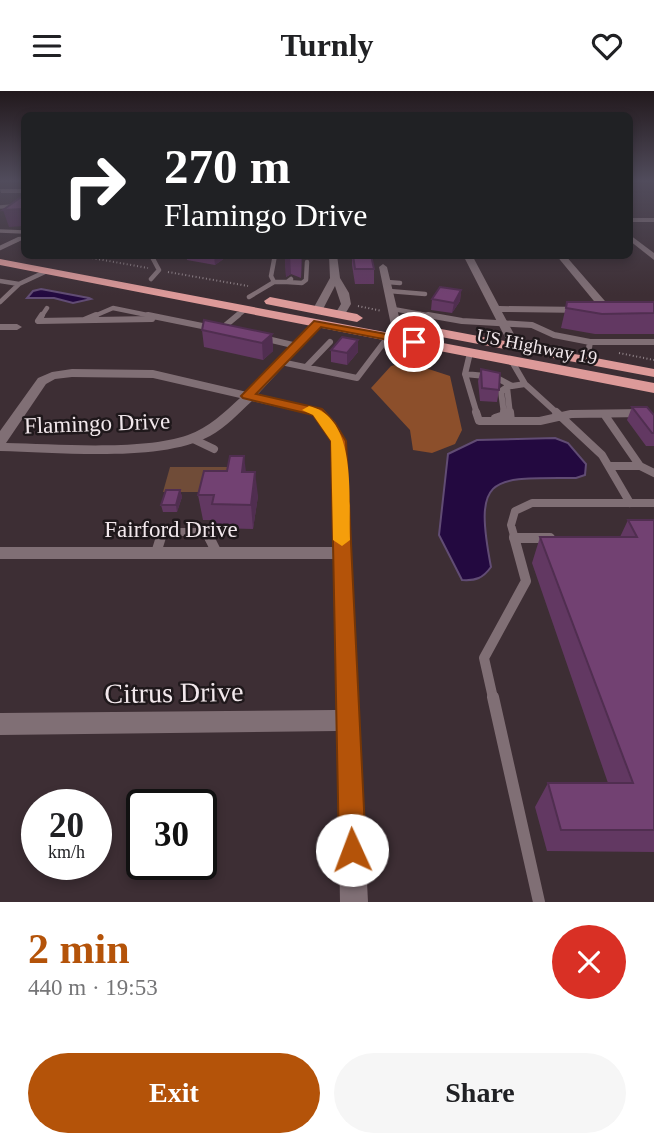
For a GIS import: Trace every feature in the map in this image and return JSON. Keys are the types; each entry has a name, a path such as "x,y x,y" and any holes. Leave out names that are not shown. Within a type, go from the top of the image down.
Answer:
{"highway":[{"name":"US Highway 19","path":"0,250 21,253"},
{"name":"US Highway 19","path":"56,259 155,275 247,303"},
{"name":"US Highway 19","path":"0,262 176,295 247,303 318,317 388,337 470,353 589,350 654,373"},
{"path":"176,295 303,315 343,309"},
{"name":"US Highway 19","path":"318,317 343,309 394,316 513,354 654,388"},
{"path":"513,354 654,378"}],"street":[{"path":"633,220 654,220"},
{"path":"633,240 654,257"},
{"path":"333,259 335,278 344,293 343,309"},
{"path":"469,259 497,309 513,354"},
{"path":"563,259 607,310"},
{"path":"383,267 394,316"},
{"name":"Flamingo Drive","path":"0,447 160,446 206,433 297,346 318,317 335,278"},
{"path":"497,309 618,310"},
{"path":"0,327 17,327"},
{"path":"0,441 42,381 52,376 72,373 153,374 318,412 330,425 338,441 354,902"},
{"name":"Fairford Drive","path":"0,553 342,553"},
{"name":"Citrus Drive","path":"0,724 348,720"}],"lane":[{"path":"0,231 21,234"},
{"path":"0,250 21,236"},
{"path":"152,259 155,275"},
{"path":"274,259 271,276 274,282"},
{"path":"219,330 261,289 274,282 306,281 307,259"},
{"path":"0,302 19,284 47,271"},
{"path":"0,281 19,284"},
{"path":"388,287 400,283"},
{"path":"388,287 425,294"},
{"path":"47,308 38,321 169,319"},
{"path":"84,320 113,308 232,332"},
{"path":"394,316 532,325 589,350 654,342"},
{"path":"281,362 357,378 388,337"},
{"path":"258,338 297,346"},
{"path":"306,367 330,342"},
{"path":"470,353 465,374 479,421 540,421 561,417 645,413 654,424"},
{"path":"513,354 525,384 602,455 630,503"},
{"path":"465,374 495,377 509,386"},
{"path":"476,412 485,418 498,419 504,415 501,391 509,386 525,384"},
{"path":"509,386 511,421"},
{"path":"604,414 640,466"},
{"path":"192,439 214,449"},
{"path":"609,466 640,466 654,473"},
{"path":"539,902 484,658 526,581 514,538 512,517 522,506 532,503 654,503"},
{"path":"514,538 556,538"}],"path":[{"path":"91,259 155,275 261,289"},
{"path":"343,309 394,316"},
{"path":"589,350 654,360"}],"shaded area":[{"path":"41,289 91,299 73,303 54,298 27,298 33,291"},
{"path":"407,362 450,376 462,430 455,444 432,453 413,450 410,430 371,388 391,366"},
{"path":"555,438 568,443 586,464 585,475 576,478 507,481 495,487 488,498 485,513 491,567 479,578 462,580 439,535 448,454 477,440"},
{"path":"170,467 232,467 227,492 163,492"}],"building":[{"path":"354,259 372,259 374,269 355,269"},
{"path":"440,287 461,290 454,303 432,299"},
{"path":"567,302 654,302 654,313 602,314 566,308"},
{"path":"204,320 272,334 262,343 202,330"},
{"path":"342,337 358,340 347,353 331,350"},
{"path":"481,369 500,373 499,390 482,388"},
{"path":"632,407 647,407 654,415 654,433 652,433"},
{"path":"230,456 244,456 242,472 255,472 251,505 212,504 214,495 198,495 204,471 227,471"},
{"path":"166,490 180,490 176,505 161,505"},
{"path":"628,520 654,520 654,830 561,830 548,783 633,783 540,537 637,537"}],"slow traffic":[{"path":"309,410 318,412 330,425 338,441 342,540"}],"route":[{"path":"352,850 338,441 330,425 318,412 247,396 318,324 414,342"}]}
